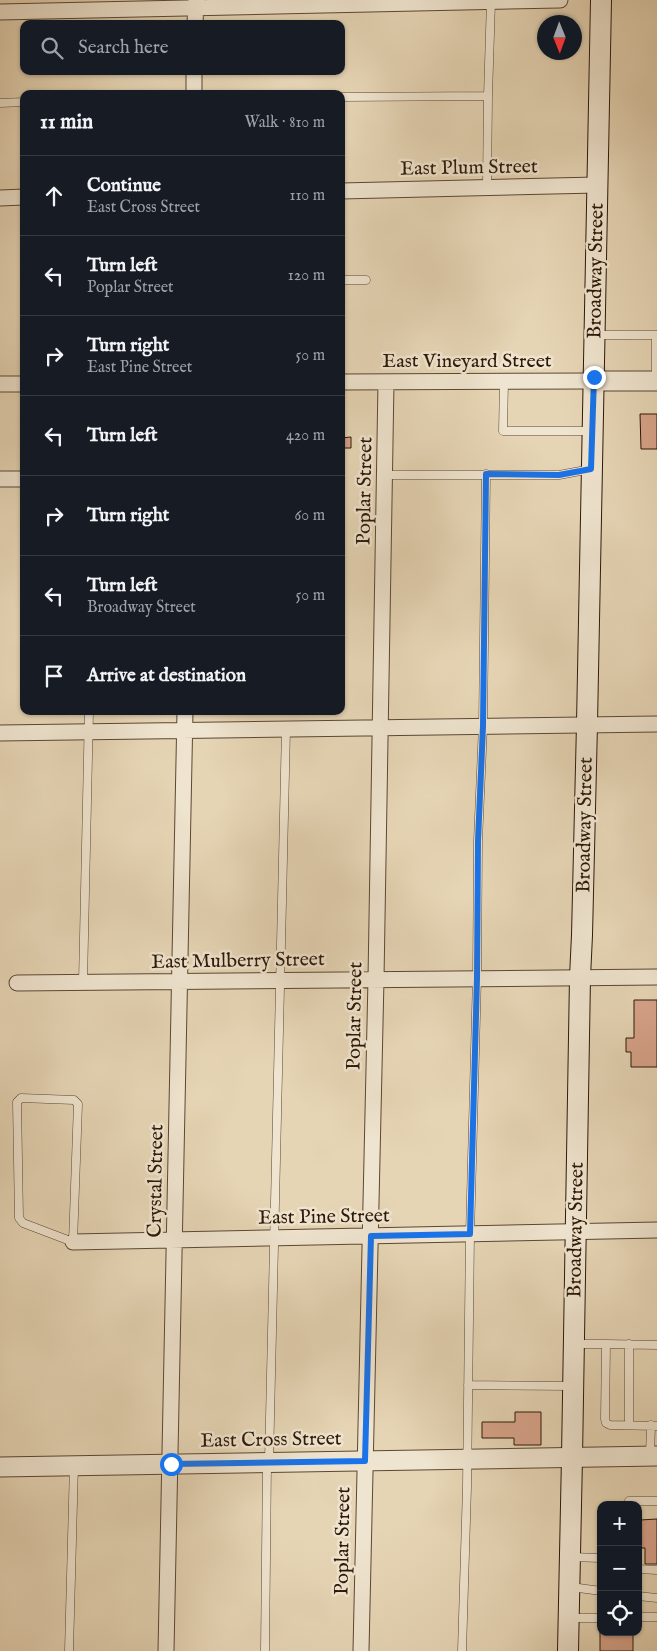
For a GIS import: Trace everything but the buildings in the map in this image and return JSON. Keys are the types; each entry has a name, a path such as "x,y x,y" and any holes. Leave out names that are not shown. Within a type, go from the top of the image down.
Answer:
{"main road":[{"name":"Broadway Street","path":"568,1651 601,0"}],"street":[{"path":"0,12 196,4 560,0"},
{"path":"195,20 196,4"},
{"path":"194,75 194,90"},
{"name":"East Plum Street","path":"345,190 597,185"},
{"path":"0,198 20,197"},
{"path":"593,381 656,381"},
{"name":"East Vineyard Street","path":"345,382 593,381"},
{"name":"Poplar Street","path":"361,1651 371,1236 386,382"},
{"path":"0,384 20,384"},
{"path":"0,479 20,479"},
{"name":"Crystal Street","path":"166,1651 185,715"},
{"path":"0,733 657,724"},
{"name":"East Mulberry Street","path":"18,983 657,977"},
{"name":"East Pine Street","path":"74,1242 657,1230"},
{"name":"East Cross Street","path":"0,1467 654,1456"}],"lane":[{"path":"487,188 491,1"},
{"path":"345,97 488,96"},
{"path":"0,103 20,102"},
{"path":"345,280 366,280"},
{"path":"595,335 656,334 656,381"},
{"path":"504,381 503,431 592,431"},
{"path":"385,475 559,475 591,469"},
{"path":"462,1651 477,978 478,841 483,726 486,474"},
{"path":"83,982 89,715"},
{"path":"265,1651 286,729"},
{"path":"21,1098 74,1100 78,1104 74,1242 23,1222 19,1218 17,1102 21,1098"},
{"path":"574,1344 657,1344"},
{"path":"606,1344 606,1423 610,1425 654,1425 654,1456"},
{"path":"629,1344 629,1425"},
{"path":"468,1385 574,1386"},
{"path":"69,1651 74,1466"},
{"path":"642,1501 657,1501"},
{"path":"570,1556 597,1558"},
{"path":"642,1569 657,1570"},
{"path":"569,1587 597,1590"},
{"path":"642,1596 657,1598"},
{"path":"642,1617 657,1617"},
{"path":"569,1618 597,1618"}],"route":[{"path":"171,1464 365,1461 371,1236 470,1234 477,978 478,841 483,726 486,474 559,475 591,469 594,377"}]}
